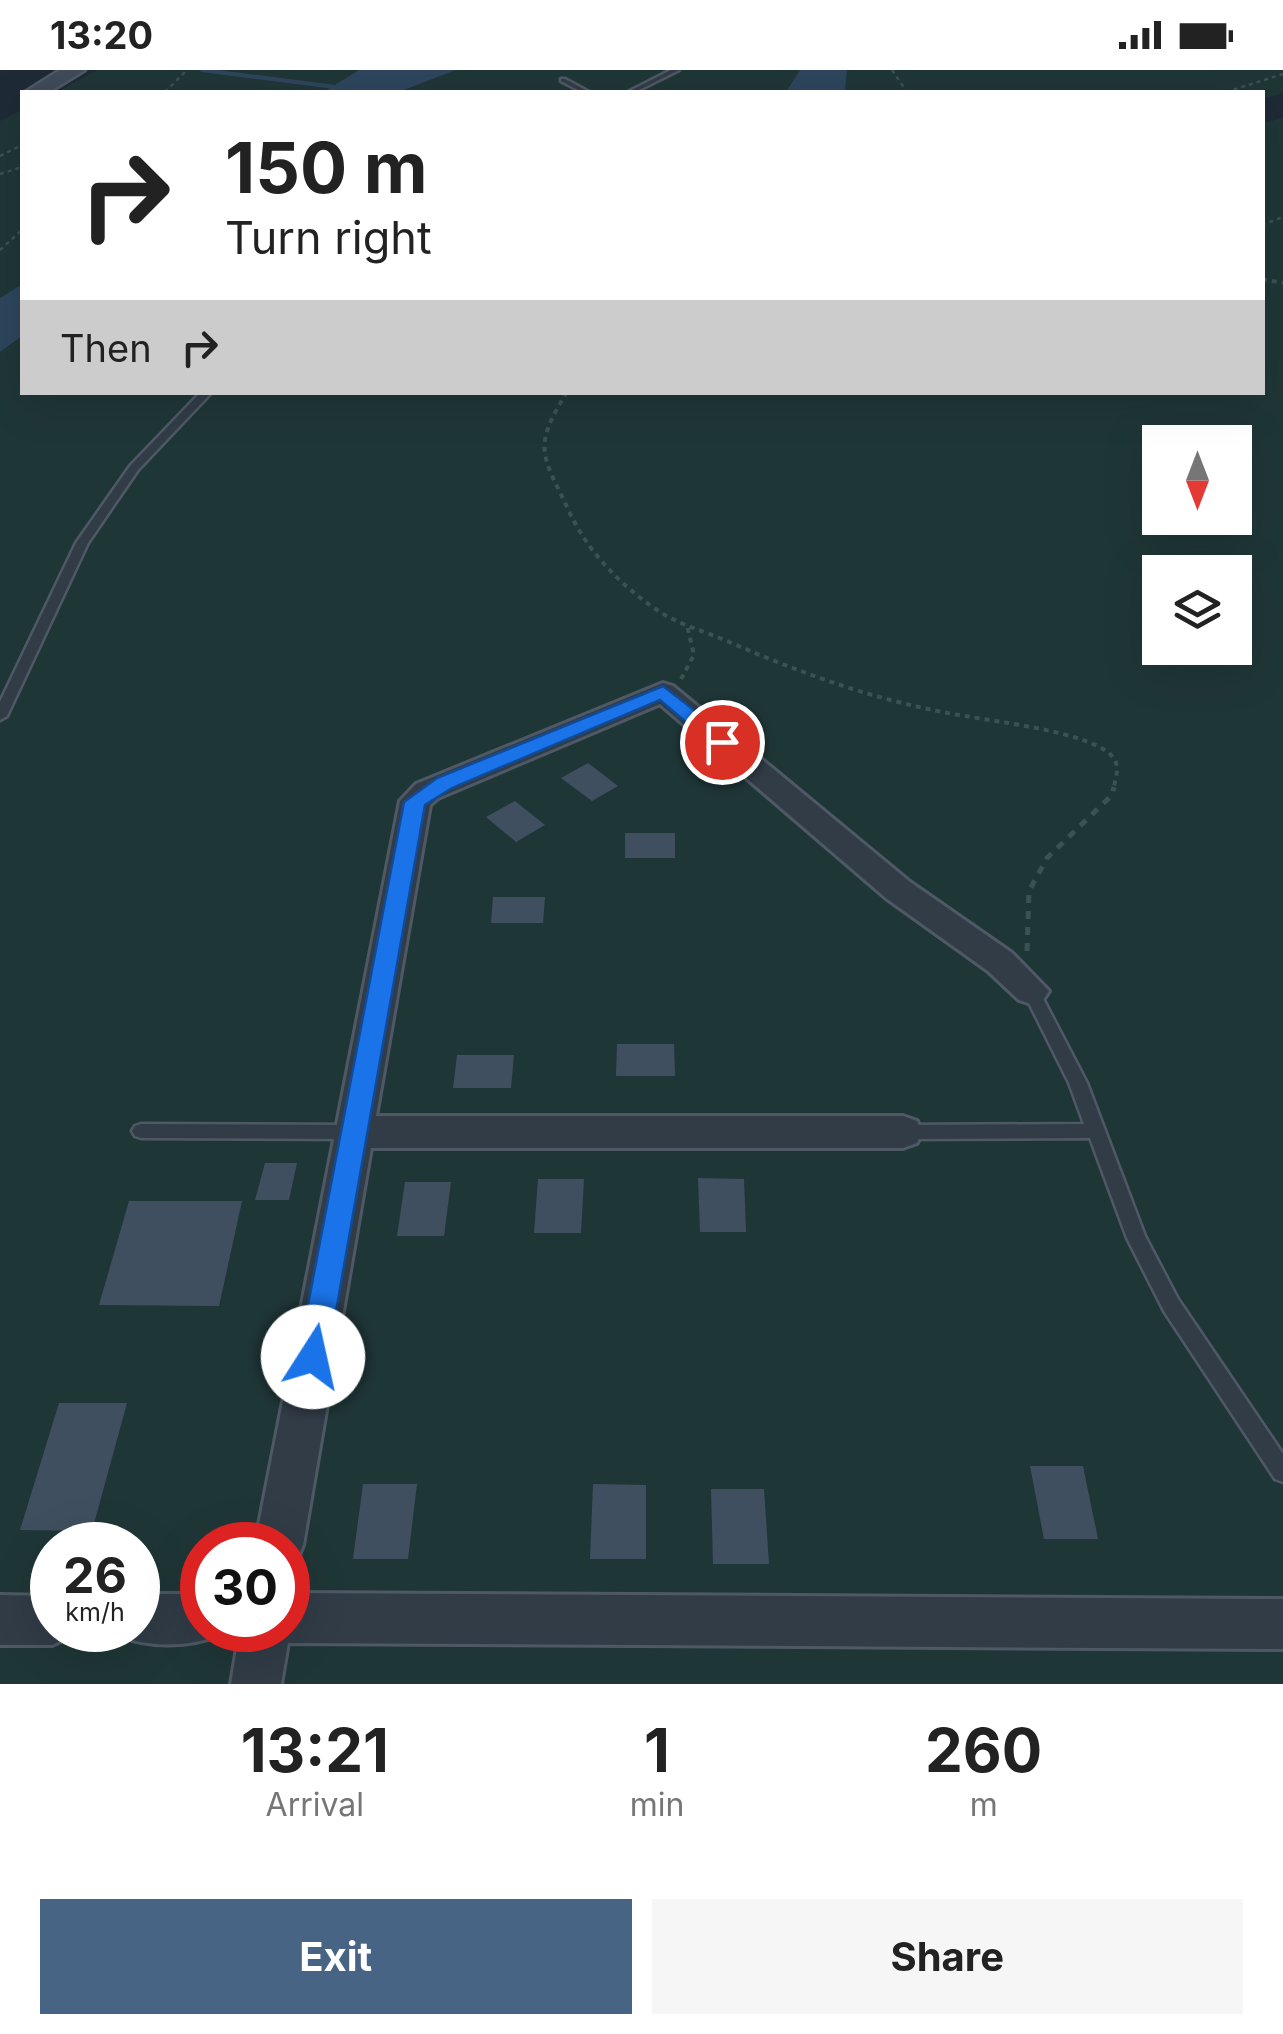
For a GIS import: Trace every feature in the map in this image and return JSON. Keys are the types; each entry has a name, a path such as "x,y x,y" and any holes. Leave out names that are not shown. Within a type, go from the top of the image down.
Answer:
{"main road":[{"path":"39,90 75,70"}],"street":[{"path":"284,1522 415,802 444,783 663,692 898,890 1000,962 1031,991"},
{"path":"352,1132 903,1132"},
{"path":"310,1618 1283,1624"},
{"path":"0,1620 30,1620"},
{"path":"256,1684 261,1652"}],"lane":[{"path":"635,90 676,70"},
{"path":"563,80 582,90"},
{"path":"0,716 82,543 134,468 204,395"},
{"path":"1031,991 1078,1083 1136,1238 1171,1305 1283,1472"},
{"path":"141,1131 352,1132"},
{"path":"903,1132 1096,1131"}],"path":[{"path":"167,90 187,70"},
{"path":"1232,90 1283,74"},
{"path":"0,250 20,232"},
{"path":"565,395 544,429 541,445 572,521 620,582 661,613 818,680 894,704 1047,731 1097,746 1113,756 1118,770 1112,795 1047,858 1029,891 1026,932 1031,991"},
{"path":"663,692 690,669 694,643 687,626"}],"green space":[{"path":"97,70 359,70 326,90 61,90"},
{"path":"456,70 801,72 788,90 404,90"},
{"path":"847,70 1283,70 1283,93 1265,98 1265,90 845,90"},
{"path":"20,111 20,285 0,298 0,121"},
{"path":"1283,118 1283,1684 0,1684 0,352 20,337 20,395 1265,395 1265,122"}],"water":[{"path":"359,70 456,70 404,90 326,90"},
{"path":"800,70 847,70 845,90 787,90"},
{"path":"20,285 20,337 0,352 0,298"}],"building":[{"path":"588,763 618,786 592,801 561,778"},
{"path":"515,801 545,825 516,842 486,817"},
{"path":"625,833 675,833 675,858 625,858"},
{"path":"493,897 545,897 543,923 491,923"},
{"path":"617,1044 674,1044 675,1076 616,1076"},
{"path":"457,1055 514,1055 511,1088 453,1088"},
{"path":"265,1163 297,1163 289,1200 255,1200"},
{"path":"698,1178 744,1179 746,1232 700,1232"},
{"path":"538,1179 584,1179 581,1233 534,1233"},
{"path":"405,1182 451,1182 444,1236 397,1236"},
{"path":"129,1201 242,1201 219,1306 99,1305"},
{"path":"59,1403 127,1403 94,1522 30,1522 30,1530 20,1530"},
{"path":"1030,1466 1083,1466 1098,1539 1044,1539"},
{"path":"363,1484 417,1484 408,1559 353,1559"},
{"path":"593,1484 646,1485 646,1559 590,1559"},
{"path":"711,1489 764,1489 769,1564 713,1564"}],"waterway":[{"path":"202,70 343,88"}],"route":[{"path":"313,1357 415,802 444,783 663,692 722,742"}]}
